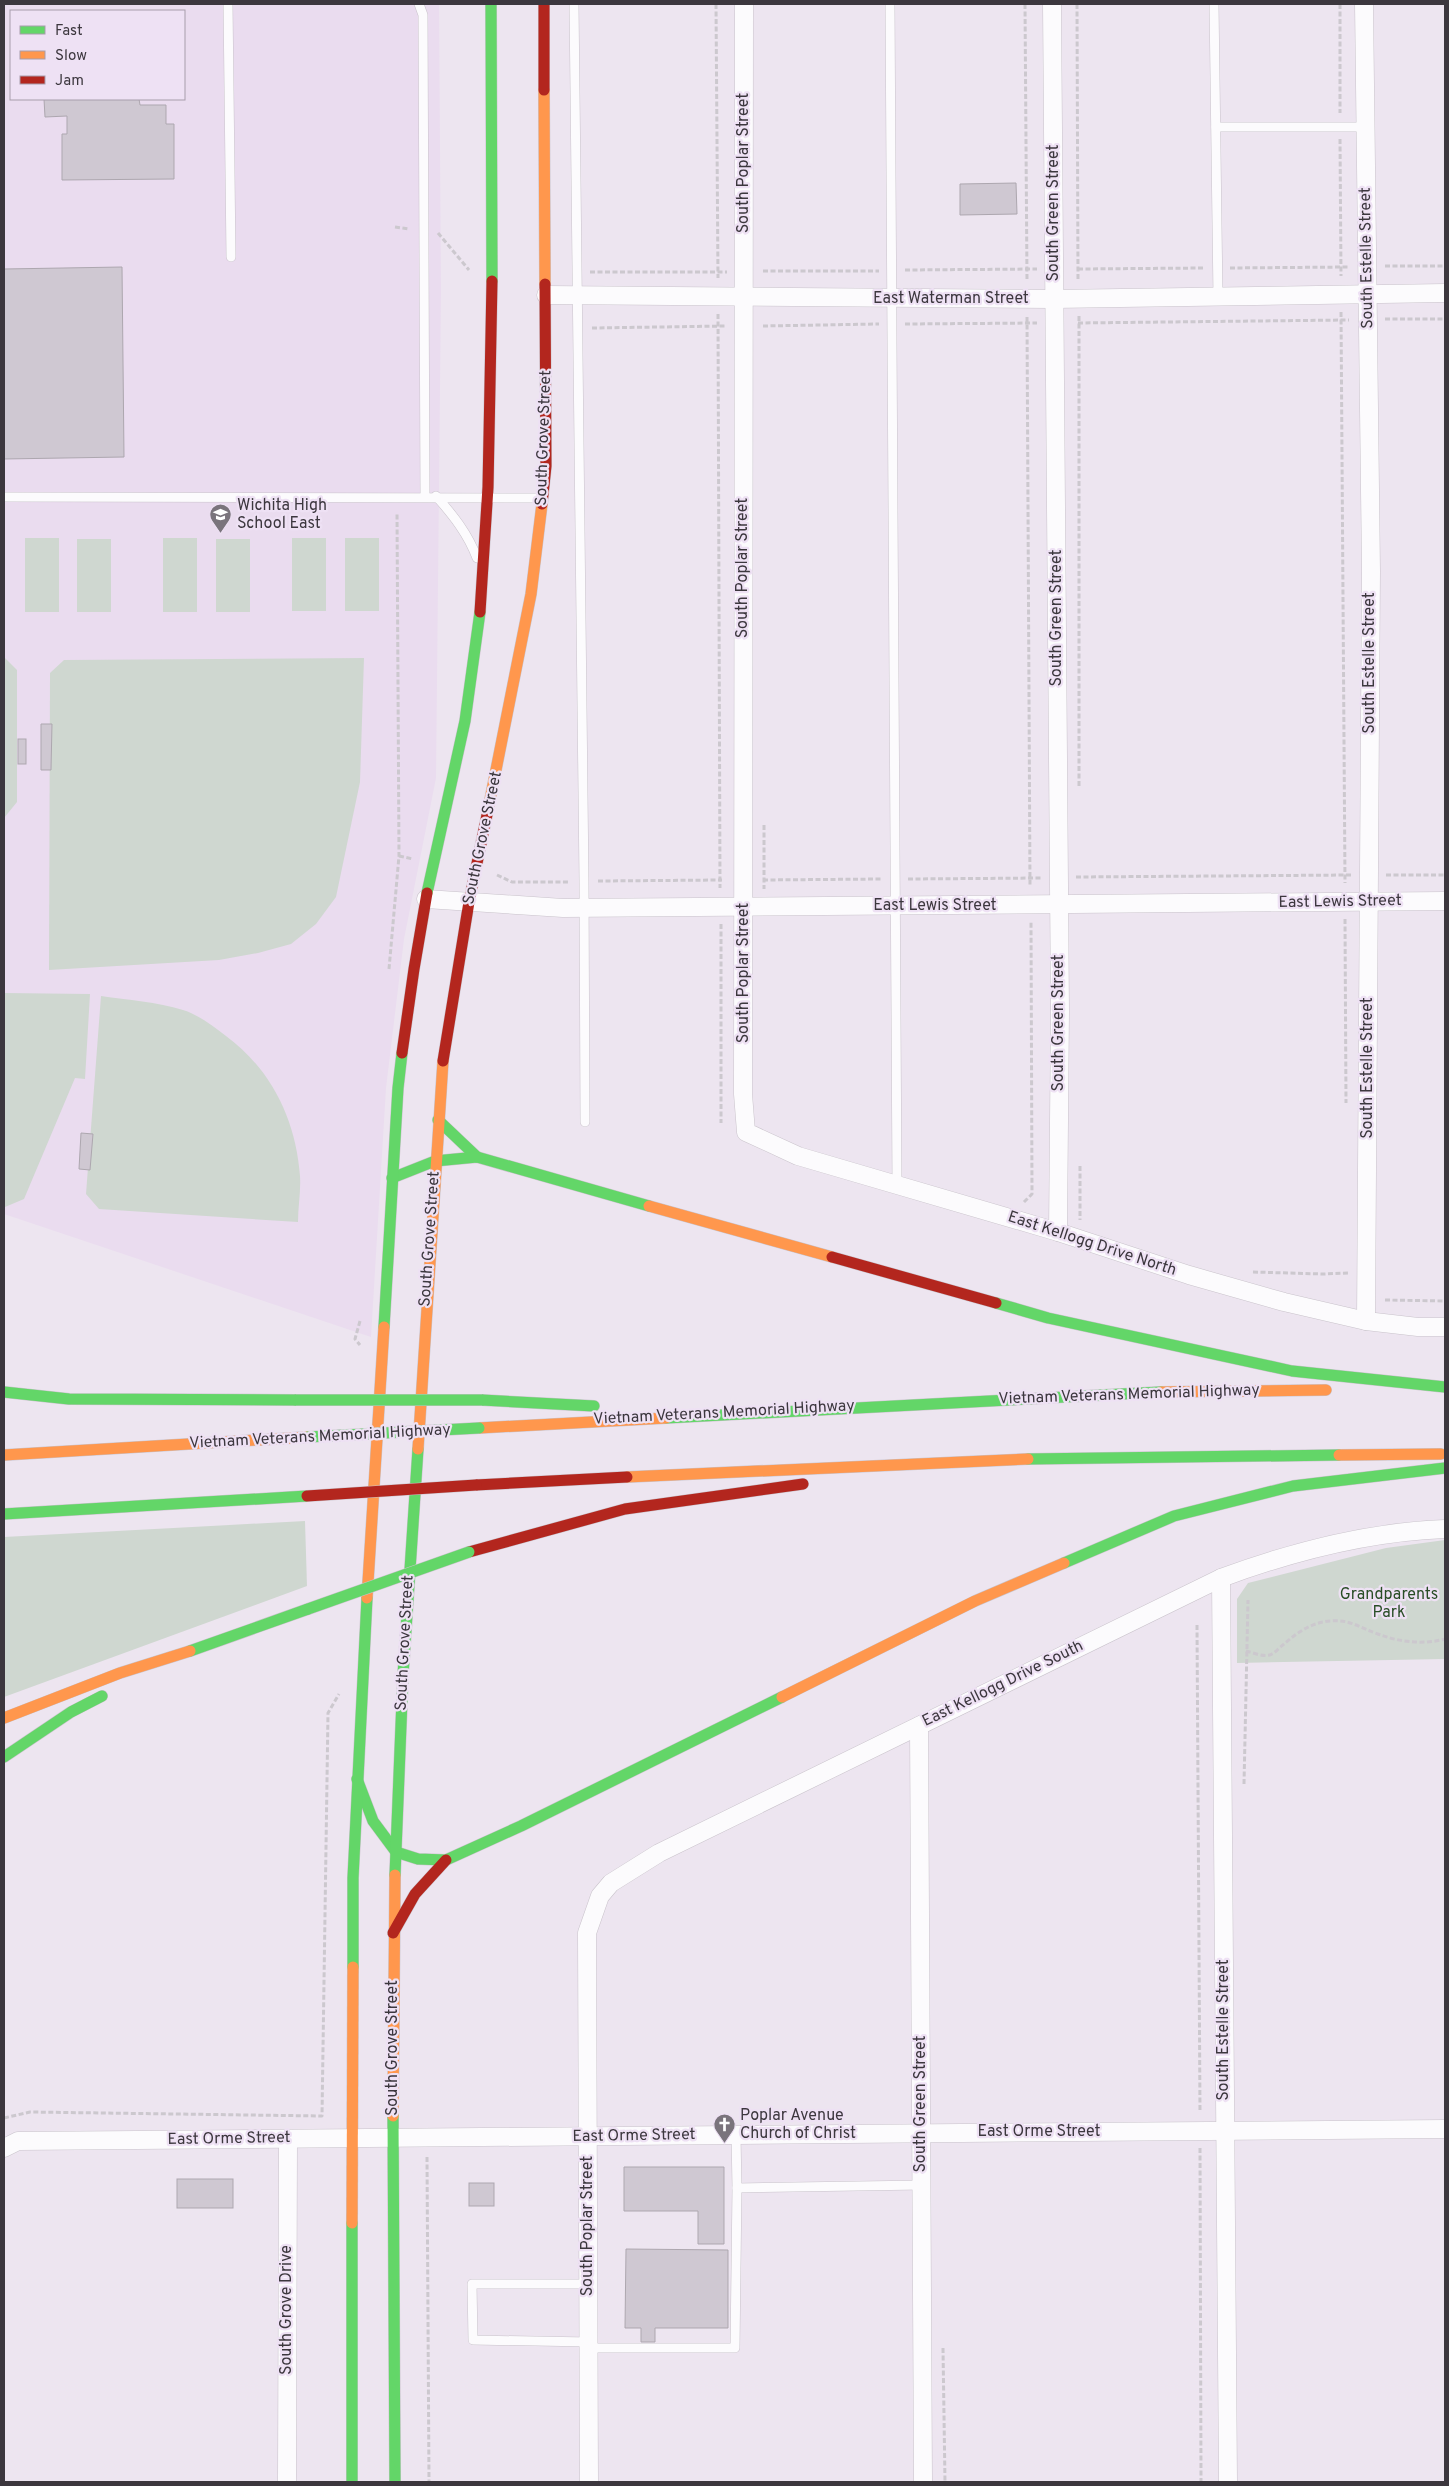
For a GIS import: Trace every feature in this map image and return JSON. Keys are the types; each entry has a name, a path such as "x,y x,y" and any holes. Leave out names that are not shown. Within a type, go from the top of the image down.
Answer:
{"main road":[{"path":"352,2482 351,2138 353,1878 357,1779 398,1088 409,993 426,899 454,774 473,673 484,574 489,496 492,270 491,4"},
{"name":"South Grove Street","path":"394,2482 393,1933 399,1752 443,1054 469,902 531,594 546,466 544,4"},
{"path":"438,1120 477,1157"},
{"path":"392,1178 435,1161 477,1157 1048,1318 1292,1371 1445,1388"},
{"path":"1358,1390 1445,1388"},
{"name":"Vietnam Veterans Memorial Highway","path":"4,1455 722,1413 1182,1391 1338,1390"},
{"path":"4,1392 69,1399 482,1400 607,1406"},
{"path":"636,1408 722,1413"},
{"path":"4,1514 476,1485 990,1459 1445,1454"},
{"path":"832,1480 990,1459"},
{"path":"393,1933 410,1896 430,1872 446,1860 530,1822 975,1601 1174,1516 1293,1486 1445,1468"},
{"path":"4,1718 120,1672 194,1650 470,1552 544,1529 625,1508 813,1483"},
{"path":"4,1758 16,1747 71,1712 194,1650"},
{"path":"357,1779 373,1821 396,1852 418,1859 446,1860"}],"street":[{"name":"South Poplar Street","path":"744,4 743,1094 746,1132"},
{"name":"South Green Street","path":"1052,4 1059,905 1058,1232"},
{"name":"South Estelle Street","path":"1364,4 1371,571 1366,1321"},
{"name":"East Waterman Street","path":"546,296 1054,299 1445,293"},
{"name":"East Lewis Street","path":"426,899 584,908 1445,901"},
{"name":"East Kellogg Drive North","path":"746,1132 798,1156 1058,1232 1189,1275 1284,1302 1366,1321 1418,1328 1445,1327"},
{"name":"East Kellogg Drive South","path":"595,1911 600,1896 611,1883 659,1853 1221,1578 1260,1563 1342,1541 1383,1533 1445,1529"},
{"name":"South Estelle Street","path":"1221,1578 1228,2482"},
{"name":"South Green Street","path":"919,1726 923,2482"},
{"name":"South Poplar Street","path":"589,2482 587,1933 595,1911"},
{"name":"East Orme Street","path":"4,2148 18,2142 393,2137 1445,2129"},
{"name":"South Grove Drive","path":"287,2482 288,2139"}],"lane":[{"path":"228,4 231,257"},
{"path":"419,4 423,16 425,496"},
{"path":"574,4 585,1122"},
{"path":"890,4 897,1185"},
{"path":"1214,4 1218,296"},
{"path":"1216,127 1365,127"},
{"path":"4,498 425,496 543,498"},
{"path":"436,496 456,519 472,543 484,574"},
{"path":"588,2284 472,2284 473,2340 735,2348 736,2135"},
{"path":"737,2188 922,2185"}],"path":[{"path":"716,4 721,1124"},
{"path":"1022,1205 1032,1194 1025,4"},
{"path":"1077,4 1079,788"},
{"path":"1340,4 1346,1107"},
{"path":"395,227 439,234 468,270 492,270"},
{"path":"576,272 1445,266"},
{"path":"592,328 1445,319"},
{"path":"399,856 414,859"},
{"path":"1079,868 1079,905"},
{"path":"492,873 512,882 1445,875"},
{"path":"1080,1163 1080,1223"},
{"path":"1347,1263 1347,1273"},
{"path":"1246,1651 1263,1656 1272,1655 1301,1630 1317,1623 1345,1620 1377,1634 1406,1642 1435,1642 1445,1639"},
{"path":"1197,1625 1201,2482"},
{"path":"4,2118 30,2112 322,2116"},
{"path":"427,2157 429,2482"}],"shaded area":[{"name":"Wichita High School East","path":"4,4 439,4 441,290 436,778 404,939 386,1088 371,1337 4,1214"}],"green space":[{"path":"25,538 59,538 59,612 25,612"},
{"path":"163,538 197,538 197,612 163,612"},
{"path":"292,538 326,538 326,611 292,611"},
{"path":"345,538 379,538 379,611 345,611"},
{"path":"77,539 111,539 111,612 77,612"},
{"path":"216,539 250,539 250,612 216,612"},
{"path":"4,657 17,670 17,802 4,818"},
{"path":"364,658 360,782 336,897 316,924 291,944 258,953 219,960 49,970 50,673 64,660"},
{"path":"4,993 90,994 85,1079 75,1078 24,1199 5,1207"},
{"path":"101,996 153,1003 189,1012 206,1021 226,1036 256,1064 278,1097 293,1135 298,1155 300,1176 298,1222 99,1209 86,1194"},
{"path":"305,1521 307,1586 4,1697 4,1537"},
{"name":"Grandparents Park","path":"1445,1540 1445,1659 1237,1663 1237,1599 1248,1583 1386,1548"}],"building":[{"path":"44,100 139,100 140,105 166,105 166,124 174,124 174,179 62,180 62,134 67,134 67,116 45,117"},
{"path":"1016,183 1017,214 960,215 960,184"},
{"path":"122,267 124,457 4,459 4,269"},
{"path":"41,724 52,724 51,770 41,770"},
{"path":"18,739 26,739 26,764 18,764"},
{"path":"81,1133 93,1134 90,1170 79,1169"},
{"path":"624,2167 724,2167 724,2244 698,2244 698,2211 624,2211"},
{"path":"177,2179 233,2179 233,2208 177,2208"},
{"path":"469,2183 494,2183 494,2206 469,2206"},
{"path":"626,2249 728,2250 728,2328 655,2328 655,2342 641,2342 641,2328 625,2328"}],"traffic: fast":[{"path":"491,4 492,281"},
{"path":"427,893 465,721 480,612"},
{"path":"384,1327 398,1088 402,1053"},
{"path":"438,1120 477,1157"},
{"path":"392,1178 435,1161 477,1157 649,1206"},
{"path":"996,1303 1048,1318 1292,1371 1445,1387"},
{"path":"4,1392 69,1399 296,1400"},
{"path":"666,1418 1161,1392"},
{"path":"296,1400 482,1400"},
{"path":"482,1400 594,1406"},
{"path":"308,1437 479,1428"},
{"path":"395,1875 403,1675 418,1449"},
{"path":"1028,1459 1339,1455"},
{"path":"1064,1563 1174,1516 1293,1486 1445,1468"},
{"path":"4,1514 307,1496"},
{"path":"308,1609 469,1552"},
{"path":"353,1967 353,1878 367,1598"},
{"path":"190,1651 308,1609"},
{"path":"4,1757 71,1712 102,1696"},
{"path":"357,1779 373,1821 396,1852 418,1859 446,1860 521,1826 782,1697"},
{"path":"393,2116 395,2482"},
{"path":"352,2223 352,2482"}],"traffic: slow":[{"path":"544,90 545,284"},
{"path":"488,810 531,594 542,504"},
{"path":"418,1449 443,1061"},
{"path":"649,1206 832,1257"},
{"path":"367,1598 384,1327"},
{"path":"1161,1392 1326,1390"},
{"path":"479,1428 666,1418"},
{"path":"4,1455 308,1437"},
{"path":"1339,1455 1441,1454"},
{"path":"627,1477 1028,1459"},
{"path":"782,1697 975,1601 1064,1563"},
{"path":"4,1718 120,1673 190,1651"},
{"path":"393,2116 395,1875"},
{"path":"352,2223 353,1967"}],"traffic: jam":[{"path":"544,4 544,90"},
{"path":"480,612 488,487 492,281"},
{"path":"542,504 546,466 545,284"},
{"path":"443,1061 469,902 488,810"},
{"path":"402,1053 427,893"},
{"path":"832,1257 996,1303"},
{"path":"476,1485 627,1477"},
{"path":"469,1552 625,1509 803,1484"},
{"path":"307,1496 476,1485"},
{"path":"393,1933 415,1894 446,1860"}],"place":[{"name":"Wichita High School East","path":"221,534"},
{"name":"Poplar Avenue Church of Christ","path":"724,2144"}]}
